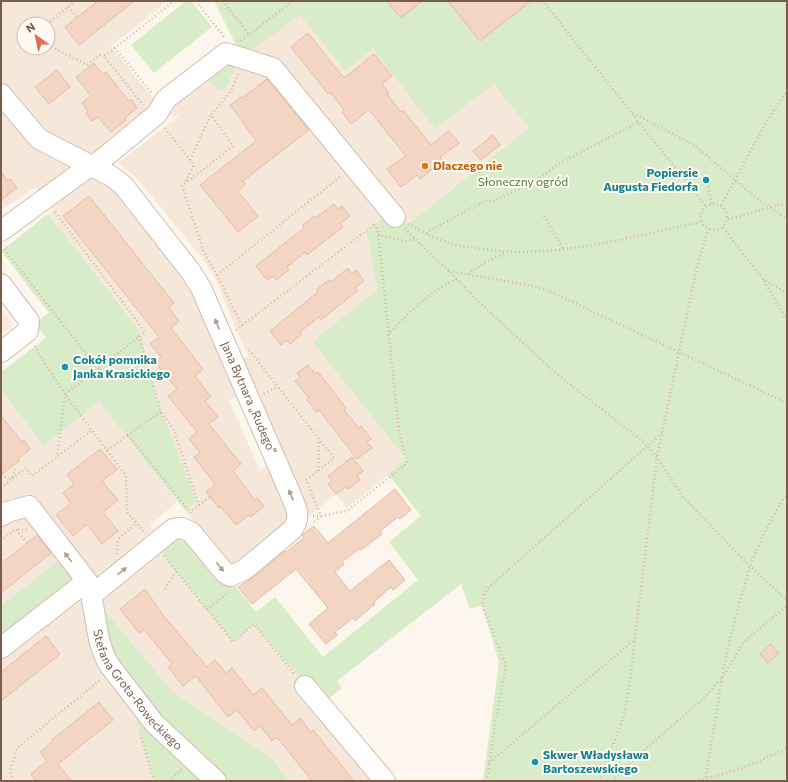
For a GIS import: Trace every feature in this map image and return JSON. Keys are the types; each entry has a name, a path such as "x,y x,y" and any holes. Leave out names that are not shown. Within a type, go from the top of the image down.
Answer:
{"street":[{"path":"3,240 92,165 157,114 166,100 233,51 273,68 393,215"},
{"name":"Jana Bytnara „Rudego”","path":"1,94 39,138 92,165 123,185 191,272 201,288 293,500 298,516"},
{"path":"1,284 29,321 28,331 1,352"},
{"name":"Stefana Grota-Roweckiego","path":"1,516 7,512 29,506 89,588 100,645 104,657 112,669 154,723 216,781"},
{"path":"1,648 89,588 114,577 173,529 182,528 191,532 225,573 230,576 244,570 292,530 297,523 298,516"},
{"path":"299,679 385,781"}],"path":[{"path":"56,16 74,1"},
{"path":"56,49 88,65 100,56 104,56 115,48 174,1"},
{"path":"190,160 211,115 231,91 233,51 196,1"},
{"path":"223,1 249,35"},
{"path":"233,51 249,35 293,1"},
{"path":"543,1 706,207"},
{"path":"68,6 77,17"},
{"path":"115,48 151,92"},
{"path":"104,56 143,105"},
{"path":"721,205 773,112 787,91"},
{"path":"631,111 694,145 734,181 787,219"},
{"path":"182,186 233,146 211,115"},
{"path":"427,234 429,231 487,200 492,202 543,176 558,164 638,122"},
{"path":"165,128 194,166 182,186 204,252 242,326"},
{"path":"201,288 353,166"},
{"path":"707,183 712,204"},
{"path":"728,219 787,203"},
{"path":"712,204 721,205 727,212 728,219 723,228 715,230 708,229 705,228 701,222 700,216 702,211 712,204"},
{"path":"54,210 145,332 65,394 58,457"},
{"path":"393,215 443,241 456,245 508,252 563,249 606,242 701,222"},
{"path":"223,340 375,224 393,215"},
{"path":"393,215 415,239 475,298 551,369 647,445 657,457 682,496 750,566 787,600"},
{"path":"544,216 563,249"},
{"path":"298,516 321,516 347,511 406,464 407,461 399,432 378,236 375,224"},
{"path":"723,228 764,279 787,320"},
{"path":"599,781 623,719 629,688 657,457 696,271 708,229"},
{"path":"378,236 406,241 415,239"},
{"path":"3,240 98,369"},
{"path":"468,275 486,262 508,252"},
{"path":"449,271 528,285 547,290 787,403"},
{"path":"388,335 428,297 457,279"},
{"path":"764,279 787,293"},
{"path":"28,331 40,356 65,394 126,476 127,512 233,642 254,624 299,679"},
{"path":"139,336 161,412 173,428 199,505"},
{"path":"249,350 334,458 306,480 321,516"},
{"path":"258,396 277,386"},
{"path":"107,450 161,412"},
{"path":"1,488 26,468 32,476 92,430"},
{"path":"487,781 496,718 506,665 484,611 482,604 483,597 490,586 662,433"},
{"path":"128,435 195,518"},
{"path":"318,470 319,440"},
{"path":"12,479 15,469"},
{"path":"1,476 12,479"},
{"path":"706,780 730,637 750,566 765,531 787,492"},
{"path":"190,512 210,497"},
{"path":"114,577 118,539 137,524"},
{"path":"1,541 16,529"},
{"path":"165,589 176,571"},
{"path":"612,781 636,757 702,700 722,678 744,642 754,632 787,606"},
{"path":"489,764 635,639"},
{"path":"13,781 10,771 17,748 112,669"},
{"path":"140,731 154,781"},
{"path":"695,781 706,780 728,773 787,748"}],"shaded area":[{"path":"1,1 168,1 111,46 161,108 226,53 291,3 373,49 435,128 494,83 529,128 407,224 395,217 378,289 312,342 407,460 347,508 336,494 237,574 185,511 197,501 158,403 140,329 48,214 54,210 36,187 1,210","holes":["157,114 179,116 118,163 140,182 208,266 216,281 248,356 234,363 191,272 94,166","246,392 276,462 259,469 229,400"]},
{"path":"1,308 14,325 1,335"},
{"path":"1,390 44,446 99,402 177,502 150,525 161,539 154,545 233,641 254,624 385,781 289,781 270,757 172,691 92,596 130,693 137,724 154,781 1,781 1,648 66,554 1,606"}],"green space":[{"path":"186,1 191,1 212,27 154,73 131,45"},
{"name":"Słoneczny ogród","path":"214,1 787,1 787,781 483,781 499,662 482,605 470,609 461,584 337,681 342,688 321,705 254,624 233,642 154,544 173,529 225,573 256,612 275,597 323,657 418,580 389,542 421,516 388,474 406,459 312,342 378,289 366,231 391,212 395,217 408,224 529,128 494,84 435,129 373,49 345,71 300,15 242,57"},
{"path":"228,61 239,61 224,91 219,91 207,77"},
{"path":"48,214 140,330 158,403 197,501 185,511 99,402 44,446 1,390 1,372 46,338 35,323 49,313 1,251"},
{"path":"66,554 87,581 1,648 1,606"},
{"path":"92,595 172,691 270,757 289,781 154,781 137,724 130,693 110,666"}],"building":[{"path":"98,1 134,1 79,45 65,27"},
{"path":"387,1 422,1 401,18"},
{"path":"448,1 531,1 480,41"},
{"path":"308,33 344,78 374,54 392,76 382,84 389,93 387,94 401,112 403,110 431,145 449,131 459,143 440,157 443,161 420,179 417,175 401,187 387,169 406,156 369,110 351,124 342,112 344,110 330,92 328,94 291,47"},
{"path":"94,63 103,74 106,72 129,101 131,99 137,108 125,118 126,120 111,132 98,117 92,121 86,113 88,111 82,103 91,96 76,77"},
{"path":"57,70 70,87 49,104 35,87"},
{"path":"267,79 309,130 243,181 245,184 238,191 258,216 238,232 200,185 256,141 230,105"},
{"path":"493,135 500,145 481,160 473,151"},
{"path":"1,172 8,181 10,179 17,188 1,200"},
{"path":"89,196 174,303 169,308 179,321 171,328 203,369 195,376 211,397 205,401 218,417 209,424 241,464 233,471 255,500 257,498 264,506 251,517 249,515 236,525 206,492 215,484 194,457 200,453 189,439 197,432 168,396 177,389 155,362 161,357 150,344 159,337 63,216"},
{"path":"334,204 338,209 342,206 350,216 340,224 343,227 307,255 305,252 287,267 289,270 276,280 273,276 267,280 256,266 304,228 302,226 314,216 316,218"},
{"path":"348,268 352,274 356,270 364,281 355,288 357,291 321,320 319,317 300,332 302,334 290,344 287,340 281,345 270,331 318,292 316,290 329,280 331,282"},
{"path":"308,365 315,374 318,372 346,408 344,410 359,428 361,426 371,439 367,442 372,448 357,459 319,410 316,412 307,400 309,398 295,381 300,377 297,373"},
{"path":"1,416 22,442 24,440 30,449 18,459 19,461 1,475"},
{"path":"100,449 117,469 102,481 118,500 103,512 118,531 102,544 87,524 73,536 56,515 71,503 63,493 74,484 67,475"},
{"path":"352,457 363,471 357,476 360,480 348,489 346,487 336,494 328,484 332,481 328,476"},
{"path":"395,489 411,510 400,519 398,517 380,531 382,534 342,562 344,564 335,572 350,591 389,560 405,580 393,590 391,587 374,602 375,604 355,621 353,618 335,632 337,635 326,644 309,624 328,608 296,569 252,604 238,587 251,579 285,551 286,552 304,538 302,535 314,526 328,543"},
{"path":"37,535 51,553 1,593 1,564"},
{"path":"145,589 163,615 207,667 215,660 226,673 232,668 253,695 262,688 292,725 300,718 311,732 313,730 354,781 312,781 277,737 272,741 260,726 254,731 237,710 228,717 196,676 183,686 168,667 172,664 144,629 139,633 120,609"},
{"path":"46,636 60,654 1,701 1,672"},
{"path":"771,644 779,653 768,663 760,654"},
{"path":"99,702 113,720 58,764 71,781 36,781 31,774 47,761 40,752 53,741 52,740"}],"place":[{"name":"Dlaczego nie","path":"425,166"},
{"name":"Popiersie Augusta Fiedorfa","path":"706,180"},
{"name":"Cokół pomnika Janka Krasickiego","path":"65,367"},
{"name":"Skwer Władysława Bartoszewskiego","path":"535,762"}]}
